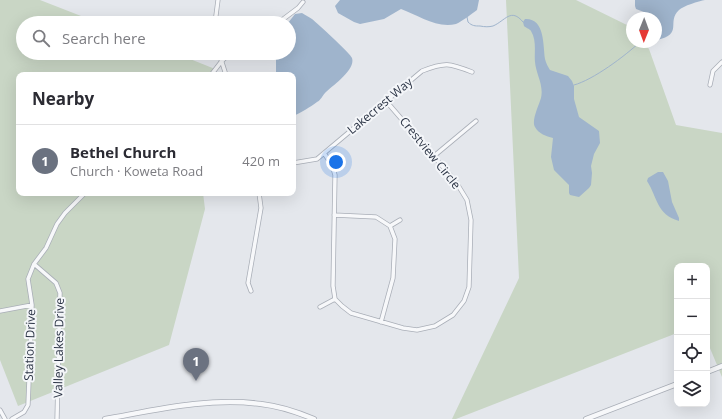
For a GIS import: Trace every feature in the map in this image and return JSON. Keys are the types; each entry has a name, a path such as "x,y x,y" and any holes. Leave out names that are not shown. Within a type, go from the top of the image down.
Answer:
{"street":[{"path":"216,16 218,0"},
{"path":"287,16 303,2"},
{"path":"213,72 221,62"},
{"path":"221,62 225,72"},
{"path":"710,85 713,71 722,62"},
{"name":"Lakecrest Way","path":"296,162 317,159 422,71 438,65 452,64 472,72"},
{"name":"Crestview Circle","path":"335,299 351,313 403,328 417,330 435,326 453,315 464,301 469,286 471,220 467,200 456,182 386,101"},
{"path":"434,156 476,122"},
{"path":"320,307 335,299 333,286 336,175 332,165 324,153"},
{"path":"34,264 46,248 57,224 65,213 82,196"},
{"path":"251,291 248,283 261,208 259,196"},
{"path":"334,215 376,217 390,226 395,239 393,278 381,322"},
{"path":"390,226 400,220"},
{"name":"Station Drive","path":"12,419 24,412 28,405 32,305 28,279 34,264"},
{"name":"Valley Lakes Drive","path":"34,264 56,283 60,293 57,419"},
{"path":"0,311 32,305"},
{"path":"710,371 722,366"},
{"path":"586,419 674,385"},
{"path":"105,419 181,406 215,402 261,404 297,412 314,419"},
{"path":"0,410 5,419"}],"green space":[{"path":"0,0 40,0 81,16 16,16 16,60 192,60 215,69 214,72 16,72 16,196 203,196 205,209 169,345 18,406 0,360"},
{"path":"506,0 576,0 626,25 626,48 649,49 676,125 722,133 722,377 710,348 710,263 674,263 674,334 456,419 452,419 519,278"}],"water":[{"path":"340,0 479,0 477,10 459,23 442,25 428,21 401,9 384,19 360,24 338,13 335,6"},
{"path":"635,0 705,0 681,8 675,14 672,31 670,34 662,38 662,12 644,12 636,9"},
{"path":"302,13 312,19 352,58 352,63 347,73 325,93 320,100 296,114 296,72 276,72 276,60 296,60 296,16 293,16 295,14"},
{"path":"525,19 532,20 540,28 545,59 550,70 568,76 572,81 574,86 574,99 579,117 599,131 600,143 594,154 591,166 591,185 579,197 570,195 569,185 554,170 551,157 553,138 541,133 534,124 542,93 535,62 534,39 530,30 524,26 523,22"},
{"path":"658,172 663,172 668,181 672,202 679,221 671,218 658,205 647,181 648,178"}],"waterway":[{"path":"467,17 468,22 472,25 487,27 493,26 511,15 519,18 523,22"},
{"path":"574,85 599,73 633,48"}],"place":[{"name":"Bethel Church","path":"196,381"}]}
